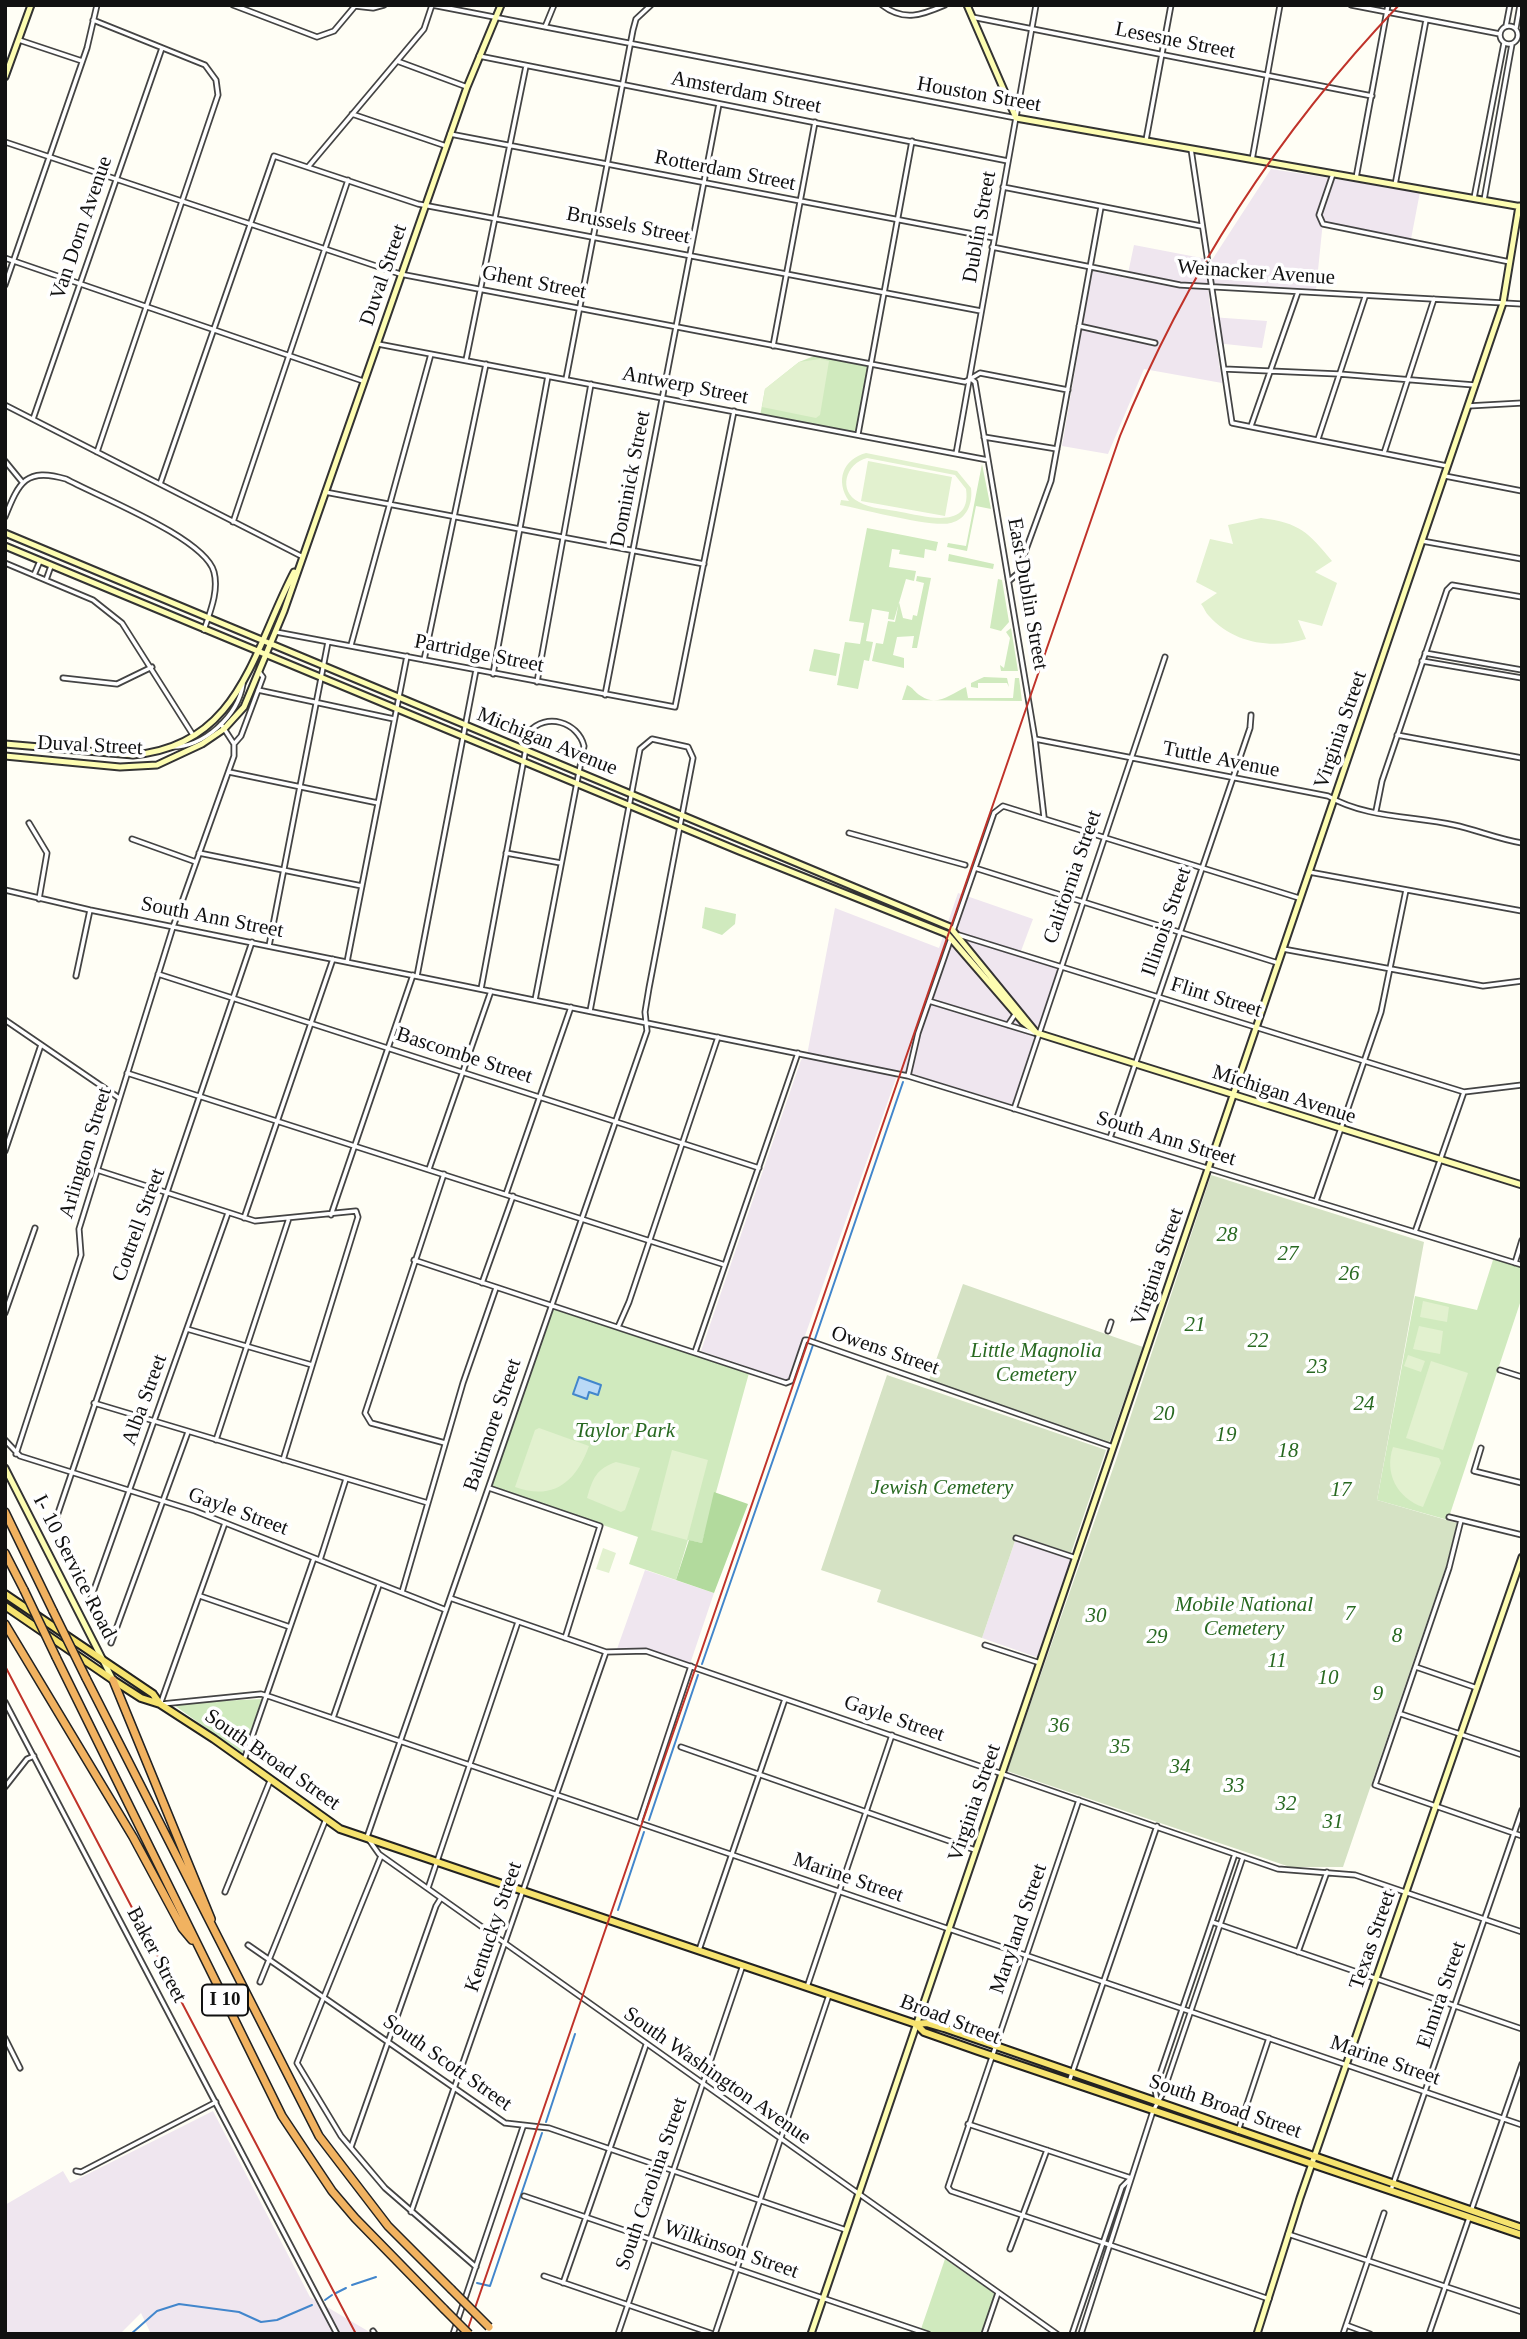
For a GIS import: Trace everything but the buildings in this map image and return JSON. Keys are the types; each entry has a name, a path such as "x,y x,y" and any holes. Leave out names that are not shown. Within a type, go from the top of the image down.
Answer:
{"highway":[{"name":"I 10","path":"5,1512 300,2104 331,2154 388,2226 494,2334"},
{"name":"I 10","path":"5,1553 282,2116 309,2158 355,2218 469,2334"},
{"path":"5,1624 133,1837 182,1928 199,1948"},
{"path":"113,1680 204,1898 217,1940"}],"main road":[{"name":"South Broad Street","path":"5,1594 153,1694 160,1704"},
{"name":"South Broad Street","path":"5,1606 141,1698 160,1704 340,1829 367,1837"},
{"name":"Broad Street","path":"367,1837 916,2024 924,2032 992,2056 1236,2139 1393,2187 1522,2235"},
{"name":"South Broad Street","path":"916,2024 927,2023 1157,2101 1315,2161"},
{"path":"1470,2214 1522,2228"}],"street":[{"path":"5,77 31,5"},
{"path":"5,285 82,61 97,5"},
{"path":"233,5 317,37 334,31 355,6 373,9 384,5"},
{"path":"309,167 424,29 432,5"},
{"name":"Houston Street","path":"432,5 1145,142 1520,207"},
{"name":"Duval Street","path":"5,756 120,767 156,765 186,754 223,726 243,706 276,632 450,134 501,5"},
{"path":"545,27 554,5"},
{"path":"566,379 630,44 636,19 651,5"},
{"path":"883,5 895,13 914,17 945,5"},
{"path":"967,5 1016,118"},
{"name":"Dublin Street","path":"956,454 1036,5"},
{"path":"1145,142 1171,5"},
{"path":"1252,160 1280,5"},
{"path":"1351,5 1500,34"},
{"path":"1356,178 1388,5"},
{"path":"1500,34 1506,26 1510,5"},
{"path":"1483,200 1512,44 1520,37 1516,28 1520,5"},
{"name":"Lesesne Street","path":"972,17 1372,96"},
{"path":"93,20 205,65 216,80 216,104 97,452"},
{"path":"1395,185 1426,20"},
{"path":"1506,26 1516,28"},
{"path":"1474,198 1504,43 1500,34"},
{"path":"19,40 82,61"},
{"path":"1504,43 1512,44"},
{"name":"Van Dorn Avenue","path":"33,419 162,47"},
{"name":"Amsterdam Street","path":"479,56 1008,161"},
{"path":"397,61 467,87"},
{"path":"466,360 526,66"},
{"name":"Dominick Street","path":"605,695 719,104"},
{"path":"1490,112 1500,113"},
{"path":"352,114 446,146"},
{"path":"773,345 815,122"},
{"name":"Rotterdam Street","path":"450,134 994,238"},
{"path":"858,435 912,141"},
{"name":"Ghent Street","path":"5,142 324,251 400,274 965,382 980,373 1068,390"},
{"path":"1191,149 1231,423 1447,466"},
{"name":"Brussels Street","path":"250,225 275,156 425,204 981,311"},
{"path":"1333,174 1319,215 1323,224 1510,262"},
{"path":"233,522 348,180"},
{"path":"1003,187 1201,226"},
{"path":"1009,581 1017,574 1051,481 1101,207"},
{"name":"Virginia Street","path":"811,2334 1503,303 1520,207"},
{"path":"160,484 250,225"},
{"name":"Weinacker Avenue","path":"992,247 1180,285 1522,304"},
{"path":"5,258 363,381"},
{"path":"1251,426 1298,292"},
{"path":"1318,439 1365,297"},
{"path":"1384,453 1434,299"},
{"path":"1079,326 1155,343"},
{"name":"Antwerp Street","path":"377,344 988,460"},
{"path":"351,645 431,354"},
{"path":"424,660 486,364"},
{"path":"1224,369 1339,374 1474,386"},
{"path":"493,674 548,376"},
{"name":"East Dublin Street","path":"970,379 975,382 1009,581 1035,739 1044,817"},
{"path":"537,682 591,384"},
{"path":"1468,406 1522,403"},
{"path":"5,405 301,556"},
{"path":"325,492 704,564 734,411"},
{"path":"984,437 1057,449"},
{"path":"5,461 23,483"},
{"path":"6,514 16,489 40,473 66,479 191,543 209,560 214,569 216,588 204,630"},
{"path":"1444,476 1522,491"},
{"name":"Michigan Avenue","path":"5,533 682,814 956,932 1037,1033"},
{"path":"1422,541 1522,559"},
{"name":"Michigan Avenue","path":"5,546 951,937 1016,1013 1037,1033 1522,1185"},
{"name":"Duval Street","path":"5,744 133,755 172,747 194,737 228,707 243,684 301,556"},
{"path":"34,575 40,561"},
{"path":"5,564 93,600 114,615 135,640 194,737"},
{"name":"Partridge Street","path":"276,632 675,707 704,564"},
{"path":"46,580 51,565"},
{"path":"1376,811 1397,736 1447,590 1452,585 1522,597"},
{"path":"269,946 328,641"},
{"path":"1425,653 1522,670"},
{"path":"347,962 407,656"},
{"name":"California Street","path":"1014,1109 1037,1033 1166,657"},
{"path":"1422,661 1522,678"},
{"path":"63,678 117,684 152,667"},
{"path":"331,1214 387,1048 415,976 476,670"},
{"path":"234,744 241,736 264,677 260,673"},
{"path":"347,688 353,678"},
{"path":"172,747 193,743 223,726 236,707 243,684"},
{"path":"258,690 394,719"},
{"name":"Illinois Street","path":"1110,1138 1250,728 1251,715"},
{"path":"481,989 529,732 542,722 561,722 582,738 584,746 535,1000"},
{"path":"223,726 234,744 234,756 199,853 362,886"},
{"path":"1397,736 1522,758"},
{"name":"Baltimore Street","path":"367,1837 616,1121 647,1023 649,988 693,758 688,747 652,739 640,749 630,793"},
{"name":"Tuttle Avenue","path":"1035,739 1233,778 1376,811 1456,825 1493,838 1522,843"},
{"path":"229,771 378,803"},
{"path":"590,1011 630,793"},
{"path":"908,1076 929,1001 951,937 956,932 994,813 1003,806 1300,899"},
{"path":"29,823 47,853 39,899"},
{"path":"849,832 965,865"},
{"path":"132,839 196,862"},
{"name":"Arlington Street","path":"16,1454 81,1255 79,1229 173,927 199,853"},
{"path":"506,853 561,863"},
{"path":"975,868 1278,963"},
{"path":"1309,872 1522,911"},
{"name":"South Ann Street","path":"5,890 90,910 908,1076 1522,1265"},
{"path":"1316,1201 1381,1012 1406,890"},
{"path":"76,976 90,910"},
{"name":"Flint Street","path":"956,932 1464,1092"},
{"name":"Cottrell Street","path":"56,1519 252,942"},
{"path":"1283,949 1483,986 1522,981"},
{"path":"244,1218 333,959"},
{"name":"Bascombe Street","path":"158,974 759,1168"},
{"path":"429,1169 491,991"},
{"path":"929,1001 1037,1033"},
{"path":"506,1194 571,1007"},
{"path":"1008,1025 1016,1013"},
{"path":"5,1020 119,1098"},
{"path":"618,1327 629,1302 718,1037"},
{"path":"5,1151 41,1045"},
{"path":"414,1260 695,1352 798,1053"},
{"path":"127,1073 725,1265"},
{"path":"1415,1232 1464,1092 1522,1086"},
{"path":"97,1170 255,1221 356,1211 358,1217 282,1460"},
{"path":"444,1174 365,1413 367,1421 445,1443"},
{"path":"482,1283 513,1196"},
{"name":"Alba Street","path":"91,1598 228,1213"},
{"path":"216,1440 289,1218"},
{"path":"5,1313 35,1228"},
{"path":"1515,1263 1522,1240"},
{"path":"402,1592 445,1443 496,1288"},
{"path":"1108,1331 1111,1322"},
{"path":"187,1329 312,1365"},
{"name":"Owens Street","path":"695,1352 786,1383 791,1381 805,1340 1113,1447"},
{"path":"1500,1370 1522,1377"},
{"path":"94,1403 428,1503"},
{"path":"111,1643 188,1432"},
{"path":"5,1440 16,1454"},
{"path":"1481,1448 1474,1471 1522,1483"},
{"name":"Gayle Street","path":"16,1454 225,1523 446,1610"},
{"name":"I- 10 Service Road","path":"5,1468 113,1680"},
{"path":"320,1560 346,1479"},
{"path":"489,1488 600,1526 565,1638"},
{"path":"1449,1517 1522,1535"},
{"path":"1461,1520 1376,1785 1522,1836"},
{"path":"160,1704 225,1523"},
{"path":"1016,1538 1076,1558"},
{"name":"Texas Street","path":"1257,2334 1288,2234 1522,1557"},
{"path":"244,1760 314,1558"},
{"path":"1513,1583 1522,1585"},
{"path":"333,1718 379,1584"},
{"path":"200,1596 290,1626"},
{"name":"Gayle Street","path":"450,1598 606,1652 641,1650 691,1666 1288,1872 1355,1874 1522,1932"},
{"path":"428,1888 519,1622"},
{"path":"985,1645 1040,1663"},
{"name":"Kentucky Street","path":"411,2212 606,1652"},
{"path":"639,1823 691,1666"},
{"path":"1416,1667 1477,1688"},
{"name":"Marine Street","path":"160,1704 175,1700 265,1695 1522,2125"},
{"path":"699,1950 785,1699"},
{"name":"Baker Street","path":"5,1702 337,2334"},
{"path":"1400,1714 1522,1755"},
{"path":"807,1987 892,1735"},
{"path":"681,1747 975,1850"},
{"path":"5,1787 27,1759 34,1756"},
{"path":"225,1892 271,1779"},
{"name":"Maryland Street","path":"1024,2216 951,2191 948,2187 1080,1800"},
{"name":"Elmira Street","path":"1393,2187 1522,1810"},
{"path":"260,1982 326,1819"},
{"path":"1069,2082 1157,1826"},
{"name":"South Washington Avenue","path":"367,1837 381,1856 1057,2334"},
{"path":"1157,2101 1155,2089 1235,1854"},
{"path":"381,1856 297,2059 315,2095 351,2147 385,2188 476,2267"},
{"path":"1081,2334 1130,2190 1130,2178 1153,2111 1163,2093 1243,1857"},
{"path":"1298,1953 1327,1872"},
{"path":"351,2147 387,2041 441,1898"},
{"path":"1212,1922 1522,2029"},
{"name":"South Scott Street","path":"248,1945 505,2123 549,2128 846,2230"},
{"name":"South Carolina Street","path":"618,2334 743,1965"},
{"path":"544,2276 714,2334 829,1995"},
{"path":"5,2038 20,2068"},
{"path":"1236,2139 1269,2038"},
{"path":"563,2283 646,2045"},
{"path":"1429,2334 1522,2064"},
{"path":"76,2171 80,2172 216,2102"},
{"path":"1202,2127 1205,2118"},
{"path":"968,2124 1130,2178"},
{"path":"453,2334 523,2127"},
{"path":"1010,2249 1046,2150"},
{"path":"1072,2334 1122,2186 1130,2178"},
{"name":"Wilkinson Street","path":"524,2196 928,2334"},
{"path":"1343,2334 1384,2213"},
{"path":"1024,2216 1269,2299"},
{"path":"1288,2234 1522,2312"},
{"path":"984,2334 998,2292"},
{"path":"1079,2313 1087,2316"},
{"path":"1346,2325 1370,2334"}],"shaded area":[{"path":"1271,169 1420,192 1411,239 1323,221 1316,290 1208,284 1211,317 1267,321 1262,348 1216,343 1222,383 1144,369 1108,454 1062,446 1092,271 1127,278 1134,245 1212,260"},
{"path":"958,893 1033,919 1021,951 1062,965 1017,1106 899,1070 789,1381 701,1351 801,1060 807,1055 835,908 939,948"},
{"path":"1015,1541 1072,1560 1039,1658 982,1638"},
{"path":"645,1570 714,1593 690,1664 646,1649 617,1649"},
{"path":"213,2111 310,2297 373,2334 151,2334 141,2313 120,2334 5,2334 5,2205 63,2171 70,2183"}],"green space":[{"path":"819,354 871,364 858,434 760,416 765,389 799,362"},
{"path":"820,359 829,361 820,415 816,418 762,407 765,389 799,362"},
{"path":"866,453 957,471 971,488 968,510 957,521 942,524 914,521 840,505 841,500 849,501 843,486 844,472 858,456","holes":["867,458 955,475 966,489 966,502 962,511 944,518 868,506 852,497 846,485 849,471"]},
{"path":"868,461 952,477 945,516 861,501"},
{"path":"982,464 991,509 976,506 967,551 947,547 948,543 966,546"},
{"path":"1261,518 1302,530 1332,561 1315,572 1337,583 1322,626 1298,620 1306,639 1280,644 1242,638 1219,625 1201,604 1217,593 1196,582 1210,539 1233,544 1228,525"},
{"path":"867,528 938,542 936,551 925,549 924,558 899,554 900,550 892,549 889,567 916,571 914,581 906,579 894,620 888,619 889,612 872,609 866,641 873,642 869,661 864,660 858,689 837,685 845,642 860,644 864,623 849,621"},
{"path":"949,554 994,564 993,569 948,561"},
{"path":"917,576 931,578 917,648 912,648 914,636 897,637 893,655 904,658 904,668 872,661 876,643 883,644 888,621 895,622 899,602 903,618 912,620 913,615 917,616 924,583 916,581"},
{"path":"998,579 1002,580 1009,622 1001,631 990,628"},
{"path":"1011,628 1018,671 1001,671 1000,665 1004,668 1010,638 1006,632"},
{"path":"814,649 840,654 836,676 809,671"},
{"path":"984,677 1007,678 1009,687 1007,683 978,683 978,688 971,687 971,683"},
{"path":"1015,678 1019,678 1022,701 902,700 907,685 921,696 933,700 944,698 966,687 968,698 1013,698"},
{"path":"705,907 736,914 735,924 722,935 702,928"},
{"name":"Mobile National Cemetery","path":"1211,1175 1424,1242 1377,1500 1457,1523 1447,1563 1343,1867 1290,1867 1007,1771 1116,1460"},
{"path":"1498,1258 1522,1265 1522,1297 1448,1520 1377,1500 1415,1296 1477,1310 1493,1260"},
{"name":"Little Magnolia Cemetery","path":"963,1284 1143,1347 1109,1443 929,1380"},
{"path":"1423,1301 1449,1307 1447,1322 1420,1317"},
{"name":"Taylor Park","path":"551,1306 695,1352 749,1373 702,1543 688,1540 676,1580 629,1564 638,1537 491,1487"},
{"path":"1419,1326 1443,1331 1440,1354 1413,1349"},
{"path":"1408,1355 1425,1361 1421,1372 1404,1366"},
{"path":"1431,1361 1468,1373 1443,1450 1406,1438"},
{"name":"Jewish Cemetery","path":"887,1375 1106,1450 1071,1553 1017,1535 982,1638 877,1602 881,1590 821,1570"},
{"path":"539,1428 589,1446 584,1459 570,1478 552,1490 541,1492 515,1487 535,1430"},
{"path":"1393,1447 1439,1458 1441,1463 1423,1507 1406,1497 1395,1483 1390,1466"},
{"path":"672,1450 708,1460 687,1540 651,1530"},
{"path":"616,1462 640,1468 625,1510 621,1512 587,1498 596,1475"},
{"path":"714,1492 748,1504 714,1593 676,1580 689,1540 702,1543"},
{"path":"603,1548 616,1553 609,1573 596,1569"},
{"path":"262,1699 242,1754 174,1705 176,1703"},
{"path":"945,2259 995,2294 981,2334 935,2334 921,2329"}],"water":[{"path":"579,1377 601,1385 598,1395 589,1392 587,1399 573,1394"}],"waterway":[{"path":"815,1339 903,1082"},
{"path":"702,1664 813,1345"},
{"path":"649,1820 698,1675"},
{"path":"618,1910 644,1832"},
{"path":"546,2122 575,2034"},
{"path":"477,2283 490,2286 542,2133"},
{"path":"352,2285 376,2277"},
{"path":"336,2293 346,2288"},
{"path":"325,2300 332,2295"},
{"path":"131,2334 157,2311 179,2304 239,2312 261,2322 277,2320 312,2305"}],"railway":[{"path":"466,2334 1120,436 1174,318 1239,207 1314,103 1399,5"},
{"path":"5,1666 356,2334"}],"park label":[{"name":"28","path":"1227,1235"},
{"name":"27","path":"1288,1254"},
{"name":"26","path":"1349,1274"},
{"name":"21","path":"1195,1325"},
{"name":"22","path":"1258,1341"},
{"name":"23","path":"1317,1367"},
{"name":"24","path":"1364,1404"},
{"name":"20","path":"1164,1414"},
{"name":"19","path":"1226,1435"},
{"name":"18","path":"1288,1451"},
{"name":"17","path":"1341,1490"},
{"name":"7","path":"1350,1614"},
{"name":"30","path":"1096,1616"},
{"name":"8","path":"1397,1636"},
{"name":"29","path":"1157,1637"},
{"name":"11","path":"1277,1661"},
{"name":"10","path":"1328,1678"},
{"name":"9","path":"1378,1694"},
{"name":"36","path":"1059,1726"},
{"name":"35","path":"1120,1747"},
{"name":"34","path":"1180,1767"},
{"name":"33","path":"1234,1786"},
{"name":"32","path":"1286,1804"},
{"name":"31","path":"1333,1822"}]}
